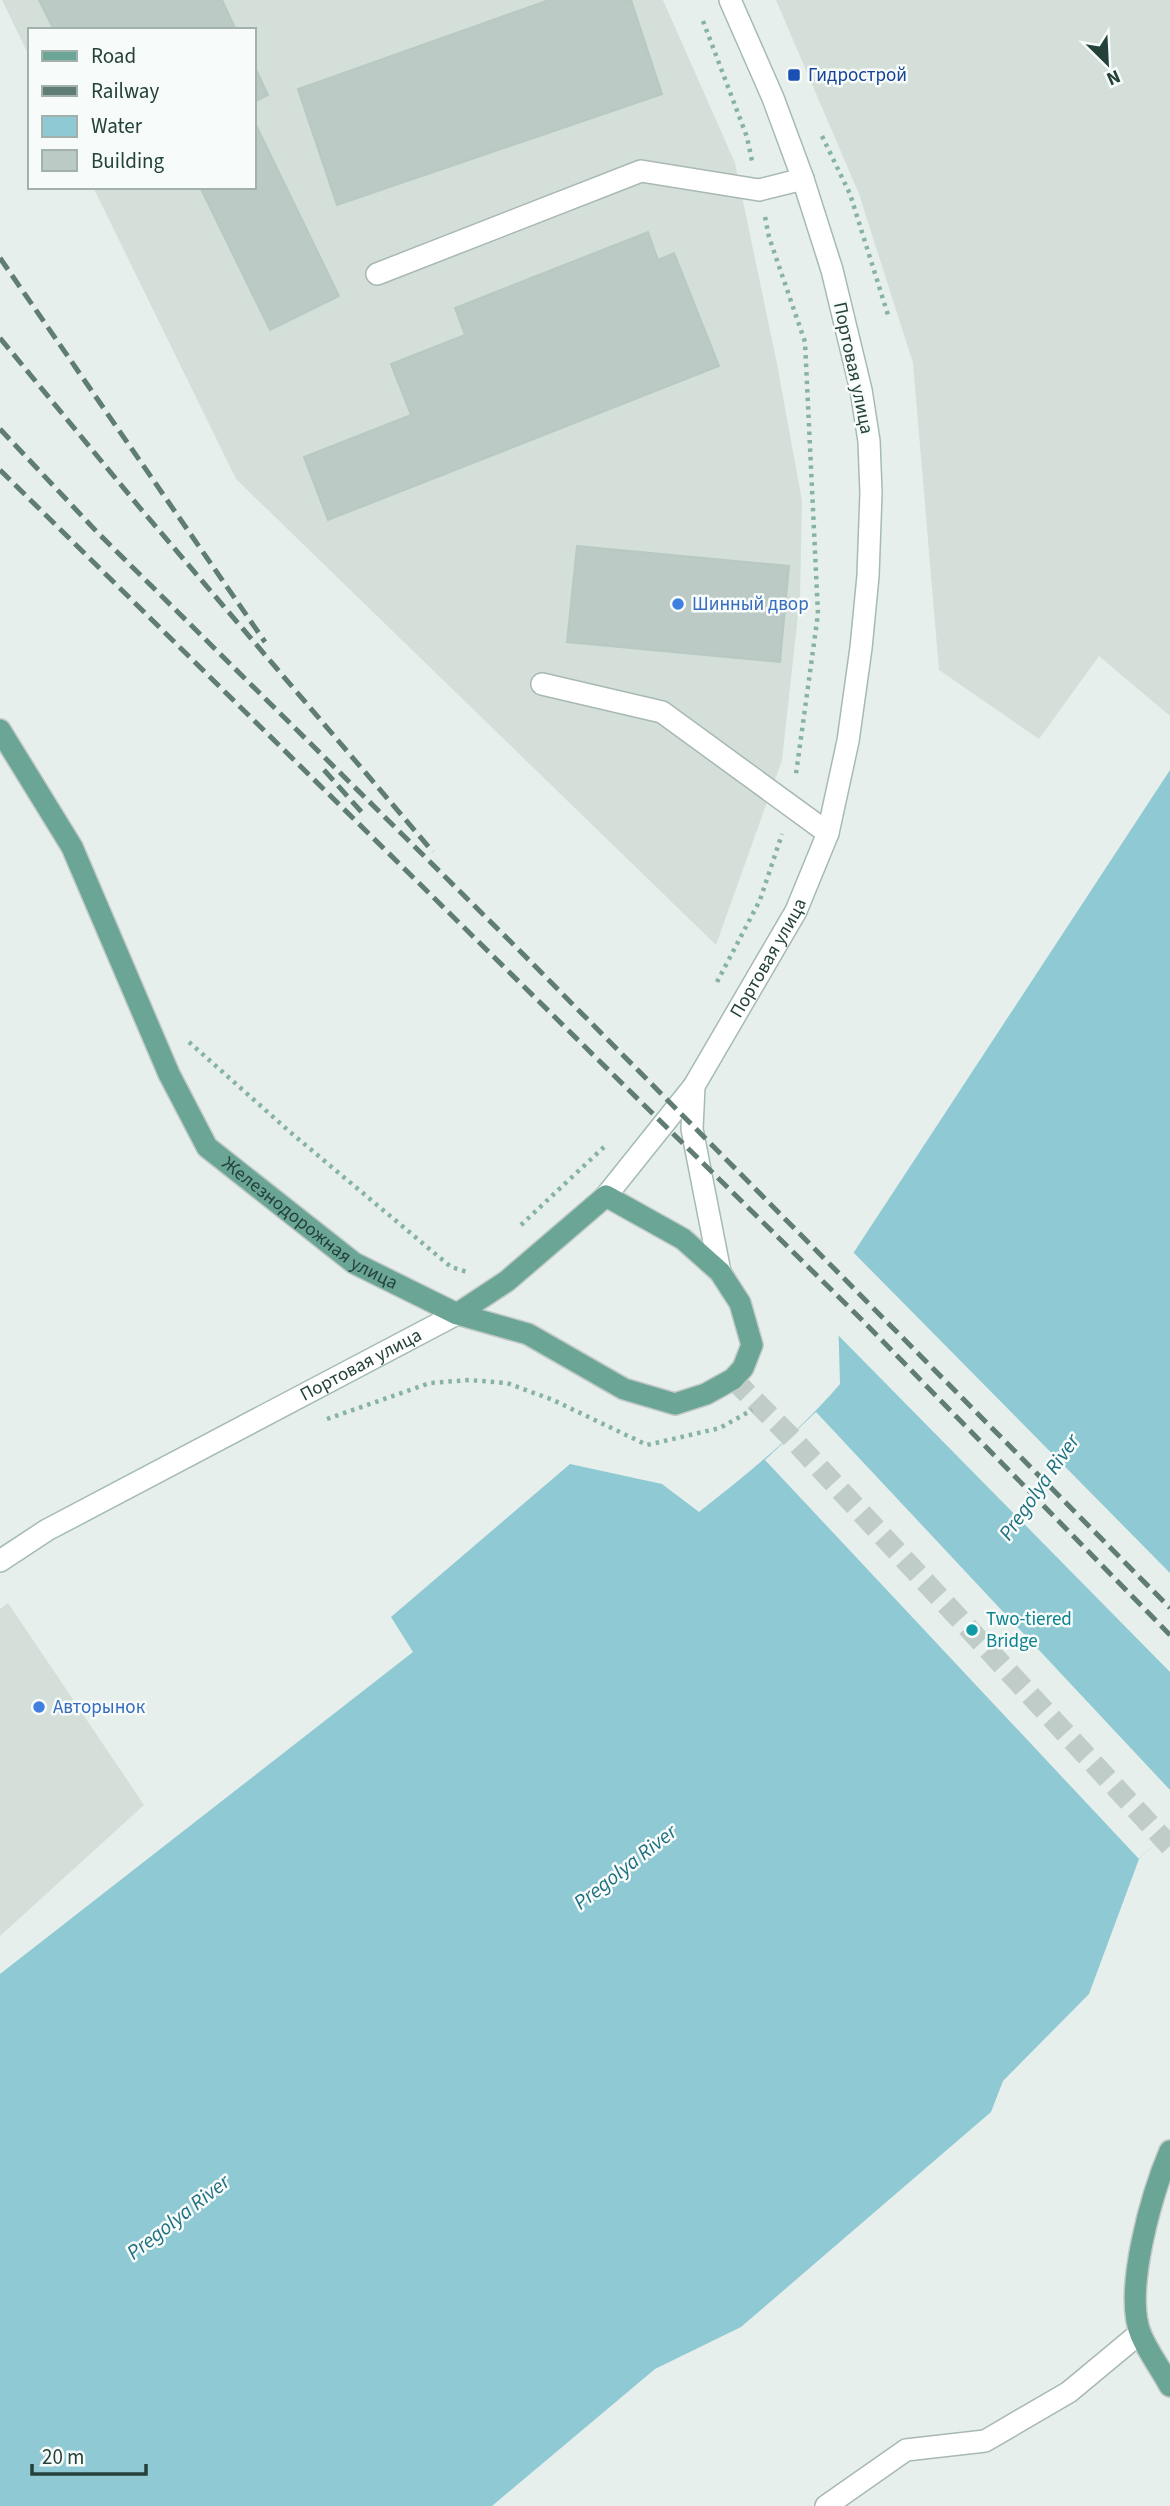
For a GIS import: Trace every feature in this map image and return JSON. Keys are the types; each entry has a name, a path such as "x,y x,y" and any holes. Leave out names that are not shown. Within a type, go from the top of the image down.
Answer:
{"main road":[{"name":"Портовая улица","path":"0,1561 47,1530 457,1314 507,1280 606,1196 694,1086 796,911 828,833 848,741 868,576 871,493 869,441 861,390 832,270 773,99 730,0"},
{"path":"377,274 640,171 759,190 803,180"},
{"path":"542,684 662,712 828,833"},
{"name":"Железнодорожная улица","path":"0,730 72,847 169,1074 207,1147 354,1263 457,1314 528,1334 624,1389 675,1404 706,1394 733,1379 743,1368 752,1345 740,1303 720,1272 683,1239 606,1196"},
{"name":"Железнодорожная улица","path":"694,1086 692,1129 720,1272"},
{"path":"1170,2151 1157,2181 1141,2258 1135,2304 1140,2333 1170,2386"},
{"path":"826,2506 906,2450 985,2441 1069,2392 1140,2333"}],"path":[{"path":"700,12 747,137 769,237 805,342 818,614 791,807 760,900 715,985"},
{"path":"180,1035 290,1132 451,1267 473,1274"},
{"path":"519,1228 612,1140"},
{"path":"326,1419 430,1383 469,1380 507,1383 553,1399 647,1445 720,1428 752,1410"}],"shaded area":[{"path":"2,0 663,0 735,163 777,364 802,501 800,597 782,760 716,945 236,479 94,189 256,189 256,28 28,28 28,54"},
{"path":"776,0 1170,0 1170,716 1099,656 1039,739 939,670 913,363 859,194"},
{"name":"Авторынок","path":"8,1603 144,1805 0,1936 0,1609"}],"water":[{"name":"Pregolya River","path":"1170,770 1170,1830 1139,1859 1089,1994 1003,2081 991,2112 741,2327 655,2369 492,2506 0,2506 0,1974 413,1652 391,1617 570,1464 662,1484 699,1512 755,1467 807,1419 840,1384 837,1278"}],"pier":[{"path":"851,1250 1170,1573 1170,1672 835,1332 833,1277"},
{"name":"Two-tiered Bridge","path":"816,1412 1170,1790 1170,1830 1139,1859 765,1460"}],"building":[{"path":"39,0 222,0 235,28 53,28"},
{"path":"549,0 631,0 662,94 337,205 298,89"},
{"path":"256,69 268,95 256,101"},
{"path":"256,125 339,296 270,330 201,189 256,189"},
{"path":"648,232 658,260 674,253 719,366 328,520 304,457 411,415 391,364 465,335 455,308"},
{"name":"Шинный двор","path":"577,546 789,566 780,662 567,642"}],"tunnel":[{"path":"733,1379 790,1436 1170,1846"}],"railway":[{"path":"0,258 265,642"},
{"path":"0,338 140,508 433,852"},
{"path":"0,429 98,533 518,949 1170,1608"},
{"path":"0,470 859,1317 1170,1635"},
{"path":"324,770 366,817"}],"place":[{"name":"Гидрострой","path":"794,75"},
{"name":"Шинный двор","path":"678,604"},
{"name":"Two-tiered Bridge","path":"972,1630"},
{"name":"Авторынок","path":"39,1707"}]}
